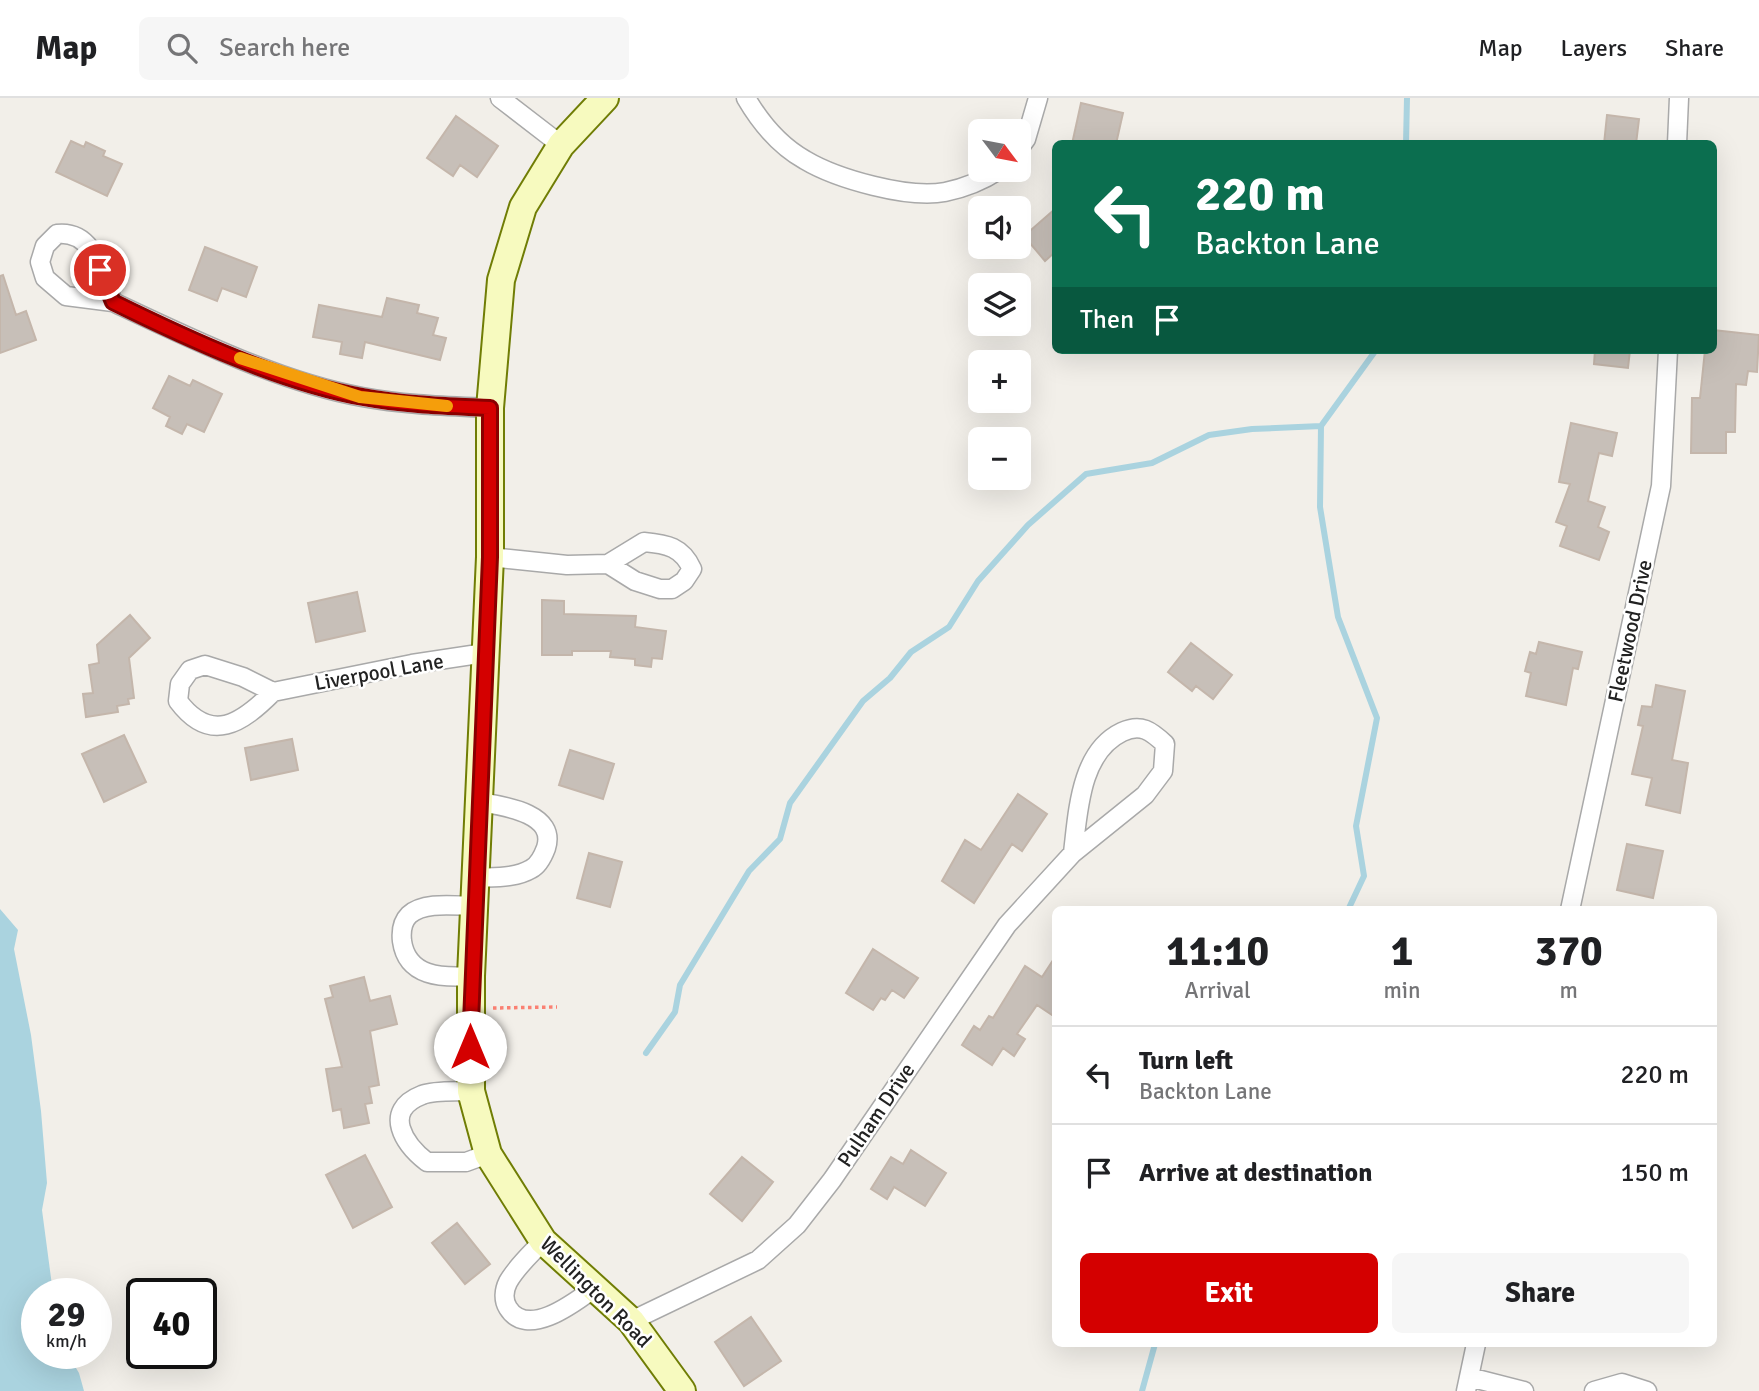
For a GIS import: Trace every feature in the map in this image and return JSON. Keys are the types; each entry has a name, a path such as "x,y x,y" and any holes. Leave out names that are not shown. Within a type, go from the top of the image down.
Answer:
{"street":[{"path":"499,98 561,145"},
{"name":"Wellington Road","path":"604,98 561,145 523,207 501,280 490,408 490,557 478,878 471,976 471,1091 488,1154 543,1241 631,1321 682,1391"},
{"path":"746,98 770,133 804,160 848,179 896,190 943,193 981,182"},
{"path":"1031,122 1038,98"},
{"path":"1676,140 1679,98"},
{"path":"113,302 94,251 83,239 71,233 57,234 45,246 40,262 45,278 66,296 113,302 195,342 360,397 405,403 490,408"},
{"name":"Fleetwood Drive","path":"1571,906 1661,486 1668,354"},
{"path":"490,557 567,565 608,564"},
{"name":"Liverpool Lane","path":"273,692 412,664 485,653"},
{"path":"205,665 243,677 273,692 250,715 228,724 210,726 191,718 178,701 180,684 190,670 205,665"},
{"name":"Pulham Drive","path":"631,1321 758,1260 797,1225 832,1180 1007,925 1073,853 1145,795 1163,771 1165,744 1150,729 1132,728 1107,739 1092,764 1082,792 1073,853"},
{"path":"478,878 515,875 533,869 543,858 549,839 544,826 515,808 480,802"},
{"path":"471,976 443,978 412,965 403,947 401,930 410,914 430,906 474,906"},
{"path":"471,1091 423,1094 408,1104 400,1120 402,1138 427,1162 466,1163 488,1154"},
{"path":"543,1241 517,1268 507,1285 504,1302 510,1312 520,1318 537,1320 575,1302 593,1289"},
{"path":"1475,1347 1468,1384 1524,1391"},
{"path":"1594,1391 1622,1383 1647,1391"}],"path":[{"path":"470,1008 557,1007"}],"water":[{"path":"0,909 18,930 14,949 31,1035 47,1183 42,1210 51,1278 21,1278 21,1369 77,1369 84,1391 0,1391"}],"building":[{"path":"1081,103 1123,113 1117,140 1073,140"},
{"path":"1607,115 1639,119 1636,140 1604,140"},
{"path":"456,116 498,146 477,177 460,165 453,176 427,158"},
{"path":"71,141 84,147 86,142 105,151 103,156 122,164 107,196 56,172"},
{"path":"1052,212 1052,255 1045,261 1031,244 1031,230"},
{"path":"205,247 257,267 246,297 222,288 217,301 189,290"},
{"path":"3,275 16,315 26,311 36,340 0,353 0,276"},
{"path":"387,298 419,305 417,313 438,318 433,335 446,338 440,360 365,342 362,358 340,354 342,342 313,337 319,305 382,317"},
{"path":"1717,330 1759,335 1757,372 1748,371 1746,385 1736,384 1735,432 1726,432 1726,453 1691,453 1692,398 1700,398 1705,354 1717,354"},
{"path":"1595,354 1630,354 1628,368 1594,364"},
{"path":"169,376 190,386 193,380 222,394 204,432 187,424 182,434 166,426 170,417 153,408"},
{"path":"1571,423 1617,433 1612,456 1599,453 1588,501 1605,507 1598,527 1609,532 1599,560 1560,546 1567,526 1556,522 1570,484 1559,482"},
{"path":"357,592 365,631 316,642 308,603"},
{"path":"542,600 564,601 564,614 636,616 635,627 666,631 662,659 652,658 651,667 635,665 635,659 610,657 611,651 572,651 572,655 542,655"},
{"path":"130,615 150,638 129,658 134,698 128,699 129,704 117,706 118,712 86,717 83,694 93,693 89,665 99,663 97,645"},
{"path":"1539,642 1582,652 1578,669 1573,668 1566,705 1526,696 1531,673 1525,671 1530,652 1536,654"},
{"path":"1191,643 1232,675 1213,699 1196,686 1192,691 1168,672"},
{"path":"1656,685 1685,691 1672,760 1688,763 1680,813 1646,805 1652,778 1632,774 1643,726 1638,725 1642,706 1652,707"},
{"path":"124,735 146,782 104,802 82,754"},
{"path":"292,739 298,770 251,780 245,748"},
{"path":"570,750 614,764 603,799 559,785"},
{"path":"1018,794 1047,814 1022,851 1012,844 974,903 942,881 965,840 981,850"},
{"path":"1627,844 1663,851 1653,898 1617,890"},
{"path":"589,853 622,862 610,907 577,898"},
{"path":"873,949 918,978 904,998 892,990 885,1000 881,998 873,1010 846,993"},
{"path":"1052,962 1052,1015 1037,1005 1017,1034 1025,1039 1014,1056 1003,1048 992,1065 962,1045 974,1026 980,1030 989,1016 993,1018 1025,966 1042,977"},
{"path":"364,977 370,1001 390,996 397,1024 370,1031 379,1085 369,1087 372,1103 365,1104 369,1123 344,1128 341,1109 333,1111 326,1069 342,1067 325,999 333,997 330,986"},
{"path":"911,1150 946,1173 925,1206 894,1187 887,1199 871,1189 891,1157 903,1164"},
{"path":"365,1155 392,1207 353,1228 326,1175"},
{"path":"742,1157 773,1182 742,1221 710,1194"},
{"path":"457,1223 490,1264 465,1284 432,1243"},
{"path":"751,1317 781,1361 744,1386 715,1342"}],"waterway":[{"path":"1406,140 1407,98"},
{"path":"1350,906 1364,876 1356,826 1377,718 1338,617 1320,507 1321,426 1373,354"},
{"path":"646,1053 675,1012 680,985 749,871 780,839 790,803 863,701 890,678 911,652 949,627 978,581 1028,525 1086,474 1152,463 1209,435 1252,429 1321,426"},
{"path":"1142,1391 1154,1347"}],"slow traffic":[{"path":"240,358 360,397 447,406"}],"route":[{"path":"100,270 113,302 195,342 360,397 405,403 490,408 490,557 470,1047"}]}
